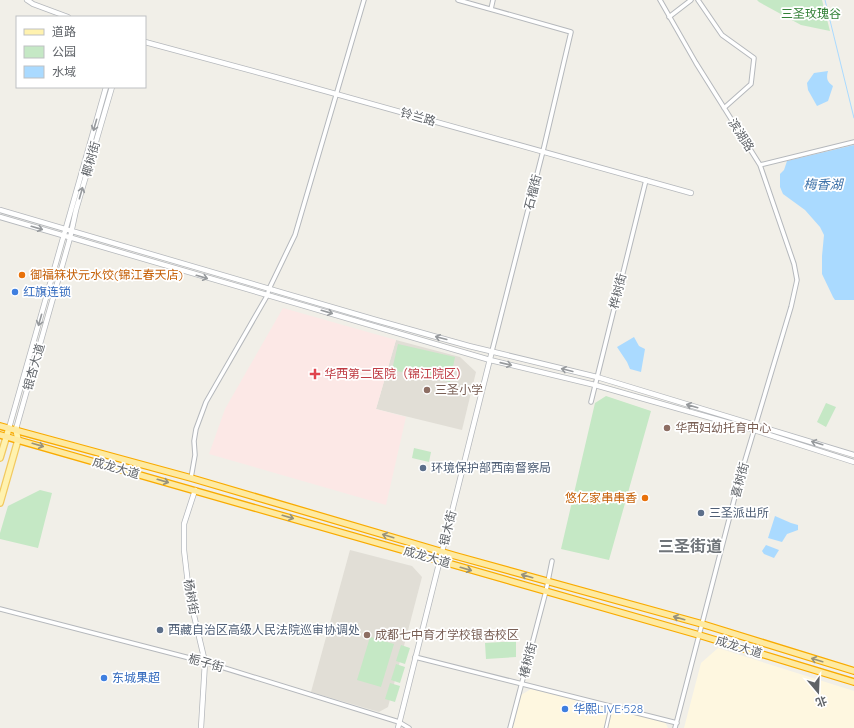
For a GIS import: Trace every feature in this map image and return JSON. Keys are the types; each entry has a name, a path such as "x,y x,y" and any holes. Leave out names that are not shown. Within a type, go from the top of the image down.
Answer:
{"highway":[{"name":"成龙大道","path":"0,426 191,478 442,552 702,624 854,671"},
{"name":"成龙大道","path":"0,435 699,635 854,682"}],"main road":[{"name":"银杏大道","path":"0,458 9,428"},
{"name":"银杏大道","path":"0,503 18,440 16,430"}],"street":[{"path":"27,0 33,4 65,16"},
{"path":"191,478 195,455 194,441 196,429 206,402 267,296 295,235 364,0"},
{"path":"458,0 491,9 493,0"},
{"name":"滨湖路","path":"660,0 669,18 760,165 794,264 797,280"},
{"path":"669,18 691,0"},
{"path":"698,0 722,35 754,58 751,84 724,108"},
{"name":"石榴街","path":"491,9 571,32 543,152 492,351"},
{"name":"铃兰路","path":"146,42 691,193"},
{"name":"椰树街","path":"65,229 106,88"},
{"name":"椰树街","path":"72,231 76,210 112,88"},
{"path":"760,165 854,142"},
{"name":"桦树街","path":"591,402 646,180"},
{"path":"0,210 384,322 597,378 756,424 854,455"},
{"path":"0,217 490,360 596,385 754,430 854,462"},
{"name":"银杏大道","path":"9,428 65,229"},
{"name":"银杏大道","path":"16,430 72,231"},
{"name":"喜树街","path":"675,728 754,430 793,300 797,280"},
{"name":"银木街","path":"398,728 492,351"},
{"name":"杨树街","path":"195,490 184,524 184,550 192,607 205,662 201,728"},
{"path":"546,591 552,561"},
{"name":"椿树街","path":"510,728 546,591"},
{"name":"栀子街","path":"0,609 205,662 399,722 409,728"},
{"path":"415,657 677,723"},
{"path":"606,728 611,706"}],"shaded area":[{"name":"华西第二医院（锦江院区）","path":"283,308 396,340 376,409 406,417 386,505 209,454 225,409"},
{"name":"三圣小学","path":"396,340 460,357 476,372 462,430 376,409"},
{"name":"成都七中育才学校银杏校区","path":"350,550 412,566 422,577 388,707 379,712 311,692"},
{"path":"718,648 854,691 854,728 684,728 701,663"},
{"name":"华熙LIVE·528","path":"531,689 665,722 668,728 513,728 521,695"}],"green space":[{"name":"三圣玫瑰谷","path":"757,0 822,0 830,31 801,25"},
{"path":"398,344 455,357 450,382 392,370"},
{"path":"606,396 651,411 609,560 561,549 595,403"},
{"path":"826,403 836,407 826,427 817,422"},
{"path":"414,448 431,452 429,462 412,458"},
{"path":"40,490 52,493 38,548 0,539 0,533 8,506"},
{"path":"370,637 394,644 381,687 357,680"},
{"path":"516,641 516,657 486,659 485,643"},
{"path":"401,645 410,648 405,664 396,661"},
{"path":"396,664 405,667 400,683 391,680"},
{"path":"390,683 400,686 395,702 385,699"}],"water":[{"path":"828,71 827,76 829,83 833,86 828,101 817,106 808,90 807,83 814,73"},
{"name":"梅香湖","path":"854,145 854,300 835,300 822,274 824,235 820,227 805,210 783,194 780,187 780,174 784,170 787,161"},
{"path":"634,337 639,346 645,349 641,372 630,369 617,347"},
{"path":"775,516 798,525 798,530 787,534 782,542 768,538"},
{"path":"766,545 779,550 774,558 764,554 762,551"}],"waterway":[{"path":"825,0 854,118"}],"place":[{"name":"御福箖状元水饺(锦江春天店)","path":"22,275"},
{"name":"红旗连锁","path":"15,292"},
{"name":"华西第二医院（锦江院区）","path":"315,374"},
{"name":"三圣小学","path":"427,390"},
{"name":"华西妇幼托育中心","path":"667,428"},
{"name":"环境保护部西南督察局","path":"423,468"},
{"name":"悠亿家串串香","path":"645,498"},
{"name":"三圣派出所","path":"701,513"},
{"name":"西藏自治区高级人民法院巡审协调处","path":"160,630"},
{"name":"成都七中育才学校银杏校区","path":"367,635"},
{"name":"东城果超","path":"104,678"},
{"name":"华熙LIVE·528","path":"565,709"}],"district":[{"name":"三圣街道","path":"690,546"}]}
